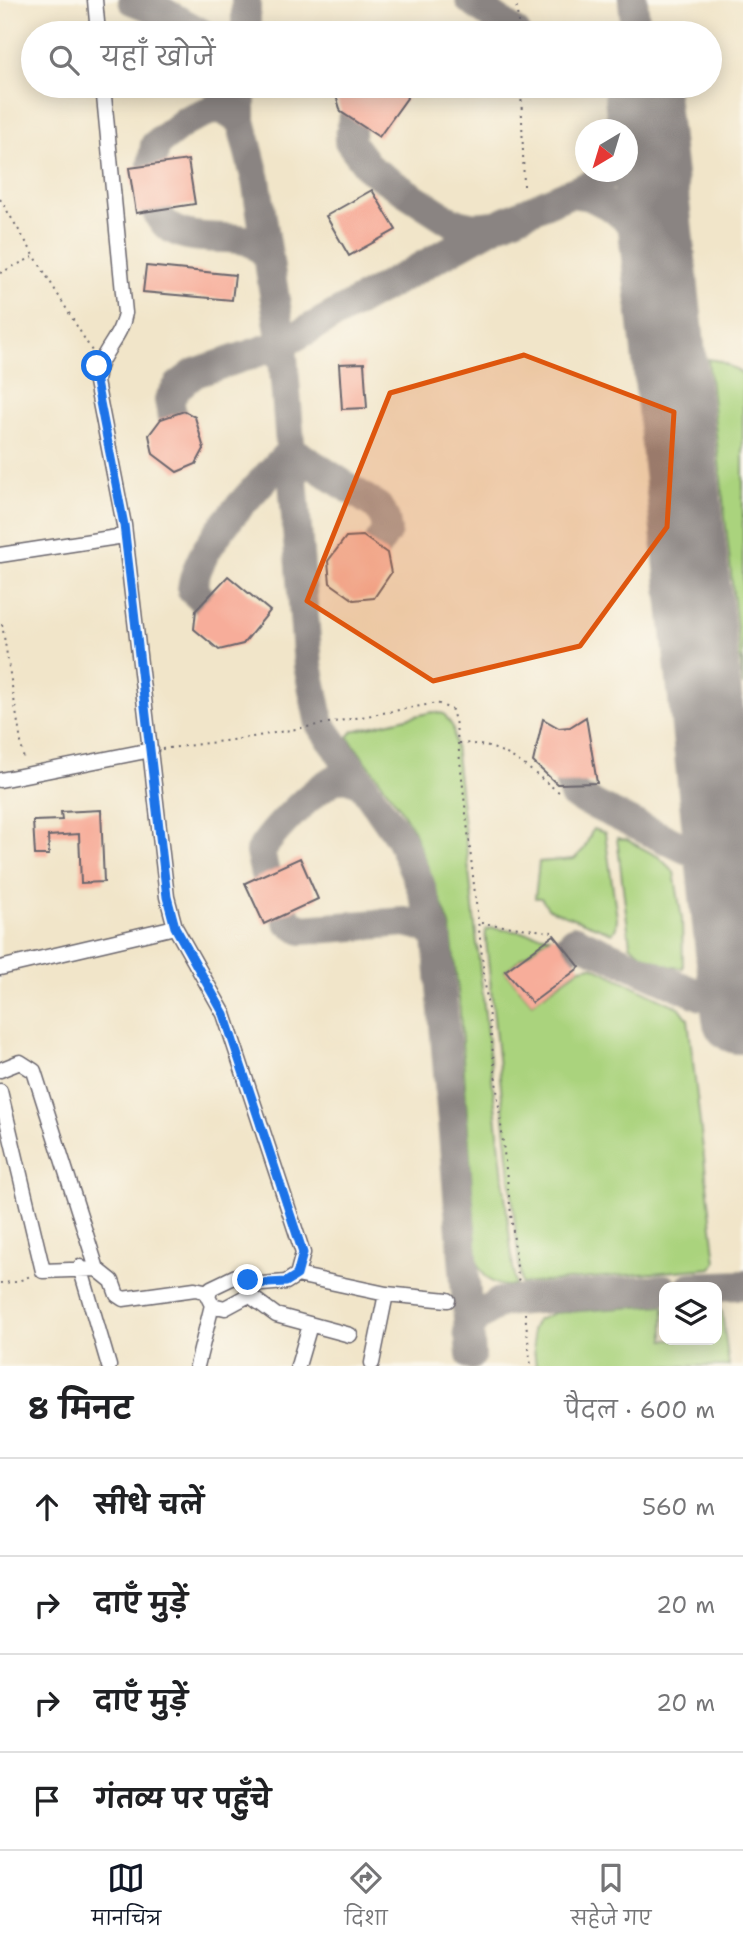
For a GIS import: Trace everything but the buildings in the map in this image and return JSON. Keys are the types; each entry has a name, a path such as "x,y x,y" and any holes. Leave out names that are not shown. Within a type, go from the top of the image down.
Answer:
{"street":[{"path":"95,0 97,21"},
{"path":"0,1091 43,1271 79,1267 97,1269 112,1281 117,1295 123,1299 195,1289 225,1308 250,1290 286,1282 297,1275 303,1253 224,1014 175,927 167,897 124,536 96,382 97,366 122,329 125,313 104,98"},
{"path":"0,555 124,536"},
{"path":"0,780 151,750"},
{"path":"0,968 175,927"},
{"path":"0,1070 20,1062 34,1071 97,1269"},
{"path":"79,1267 109,1366"},
{"path":"297,1275 386,1294 448,1300"},
{"path":"197,1366 214,1285 236,1276 245,1278 250,1290 276,1315 350,1335"},
{"path":"372,1363 386,1294"},
{"path":"298,1366 310,1325"}],"path":[{"path":"516,0 518,21"},
{"path":"521,98 524,186"},
{"path":"0,200 89,347 101,359"},
{"path":"0,273 34,256"},
{"path":"2,624 27,776"},
{"path":"151,750 247,738 437,703 452,710 480,923 519,1285"},
{"path":"458,743 502,749 526,764 559,792"},
{"path":"480,923 552,932"},
{"path":"0,1283 16,1282 43,1271"},
{"path":"525,1313 530,1366"}],"highlighted area":[{"path":"524,355 674,412 667,527 580,646 433,681 307,601 390,393"}],"green space":[{"path":"708,359 720,361 743,374 743,686"},
{"path":"432,712 444,714 453,727 515,1285 508,1286 496,1284 487,1278 477,1261 459,999 450,925 413,830 348,737 353,731"},
{"path":"593,829 605,833 617,918 616,928 612,933 549,909 541,898 535,898 539,862 574,859 584,849"},
{"path":"617,838 627,840 659,857 674,872 682,919 683,968 655,961 630,945"},
{"path":"492,928 550,936 505,971 532,1003 581,968 592,966 680,1008 688,1019 716,1262 712,1268 521,1284 485,930"},
{"path":"659,1305 659,1345 722,1345 722,1312 729,1366 536,1366 532,1330 537,1320 554,1313"}],"taxiway":[{"path":"133,0 179,21"},
{"path":"246,0 246,21"},
{"path":"470,0 499,21"},
{"path":"633,0 635,21"},
{"path":"241,98 241,121 256,180 282,344 308,665 320,724 400,838 420,884 437,937 471,1355"},
{"path":"152,165 155,145 187,120 219,107 241,121"},
{"path":"353,120 349,141 370,169 452,222 474,227 495,225"},
{"path":"638,136 644,125"},
{"path":"570,193 596,182"},
{"path":"172,415 169,400 178,386 195,373 282,344 496,225 570,193 590,196 612,207 657,245"},
{"path":"156,210 163,221 183,234 245,240 255,244 268,256"},
{"path":"204,601 192,590 196,571 205,553 231,516 291,450 378,507 385,519 387,531 377,546"},
{"path":"265,874 260,852 296,809 320,789 340,778 361,783"},
{"path":"570,783 574,795 686,849"},
{"path":"720,834 743,831"},
{"path":"285,914 289,922 302,930 405,922 425,927 437,937"},
{"path":"566,949 575,940 702,996"},
{"path":"722,1286 743,1285"},
{"path":"468,1332 476,1318 500,1302 659,1289"}],"runway":[{"path":"641,98 739,1017 641,98"}],"route":[{"path":"97,366 96,382 124,525 167,897 175,927 224,1014 303,1253 302,1266 297,1275 286,1282 250,1284 248,1280"}]}
